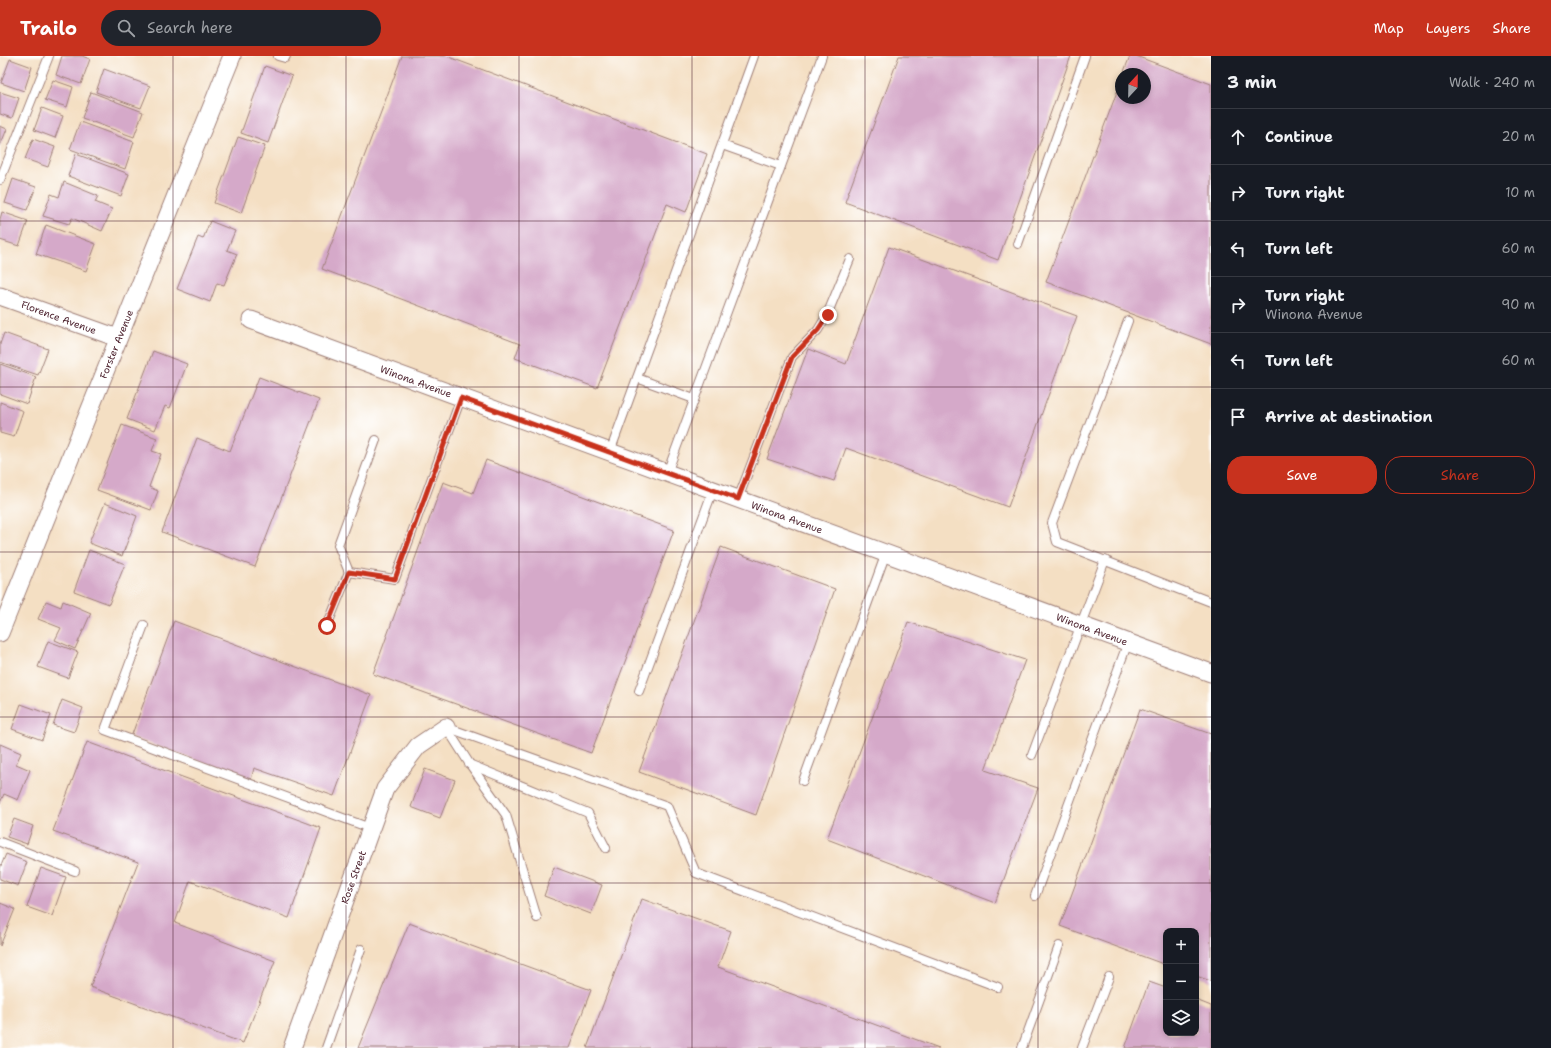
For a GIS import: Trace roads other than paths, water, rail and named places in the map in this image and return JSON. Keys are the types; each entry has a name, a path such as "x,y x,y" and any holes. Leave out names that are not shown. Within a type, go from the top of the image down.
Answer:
{"street":[{"name":"Forster Avenue","path":"0,632 232,56"},
{"name":"Florence Avenue","path":"0,296 118,338"},
{"name":"Winona Avenue","path":"251,320 1128,642 1210,669"},
{"name":"Rose Street","path":"292,1048 384,789 418,746 446,727"}],"lane":[{"path":"0,180 49,56"},
{"path":"278,56 284,58 286,56"},
{"path":"610,452 754,56"},
{"path":"667,473 822,56"},
{"path":"1018,244 1085,56"},
{"path":"722,145 781,166"},
{"path":"738,499 792,357 818,330 828,315 850,259"},
{"path":"1128,321 1052,523 1057,542 1211,602"},
{"path":"637,378 694,399"},
{"path":"349,572 395,579 461,398"},
{"path":"327,626 349,572 338,546 376,440"},
{"path":"639,691 713,490"},
{"path":"803,781 886,553"},
{"path":"1032,755 1105,560"},
{"path":"144,625 105,730 370,828"},
{"path":"1035,896 1128,642"},
{"path":"446,727 469,763 506,815 537,918"},
{"path":"446,727 667,806 696,873 998,987"},
{"path":"469,763 588,813 606,848"},
{"path":"0,842 75,871"},
{"path":"1022,1048 1059,946"},
{"path":"326,1048 361,949"},
{"path":"1082,1048 1109,977"}]}
